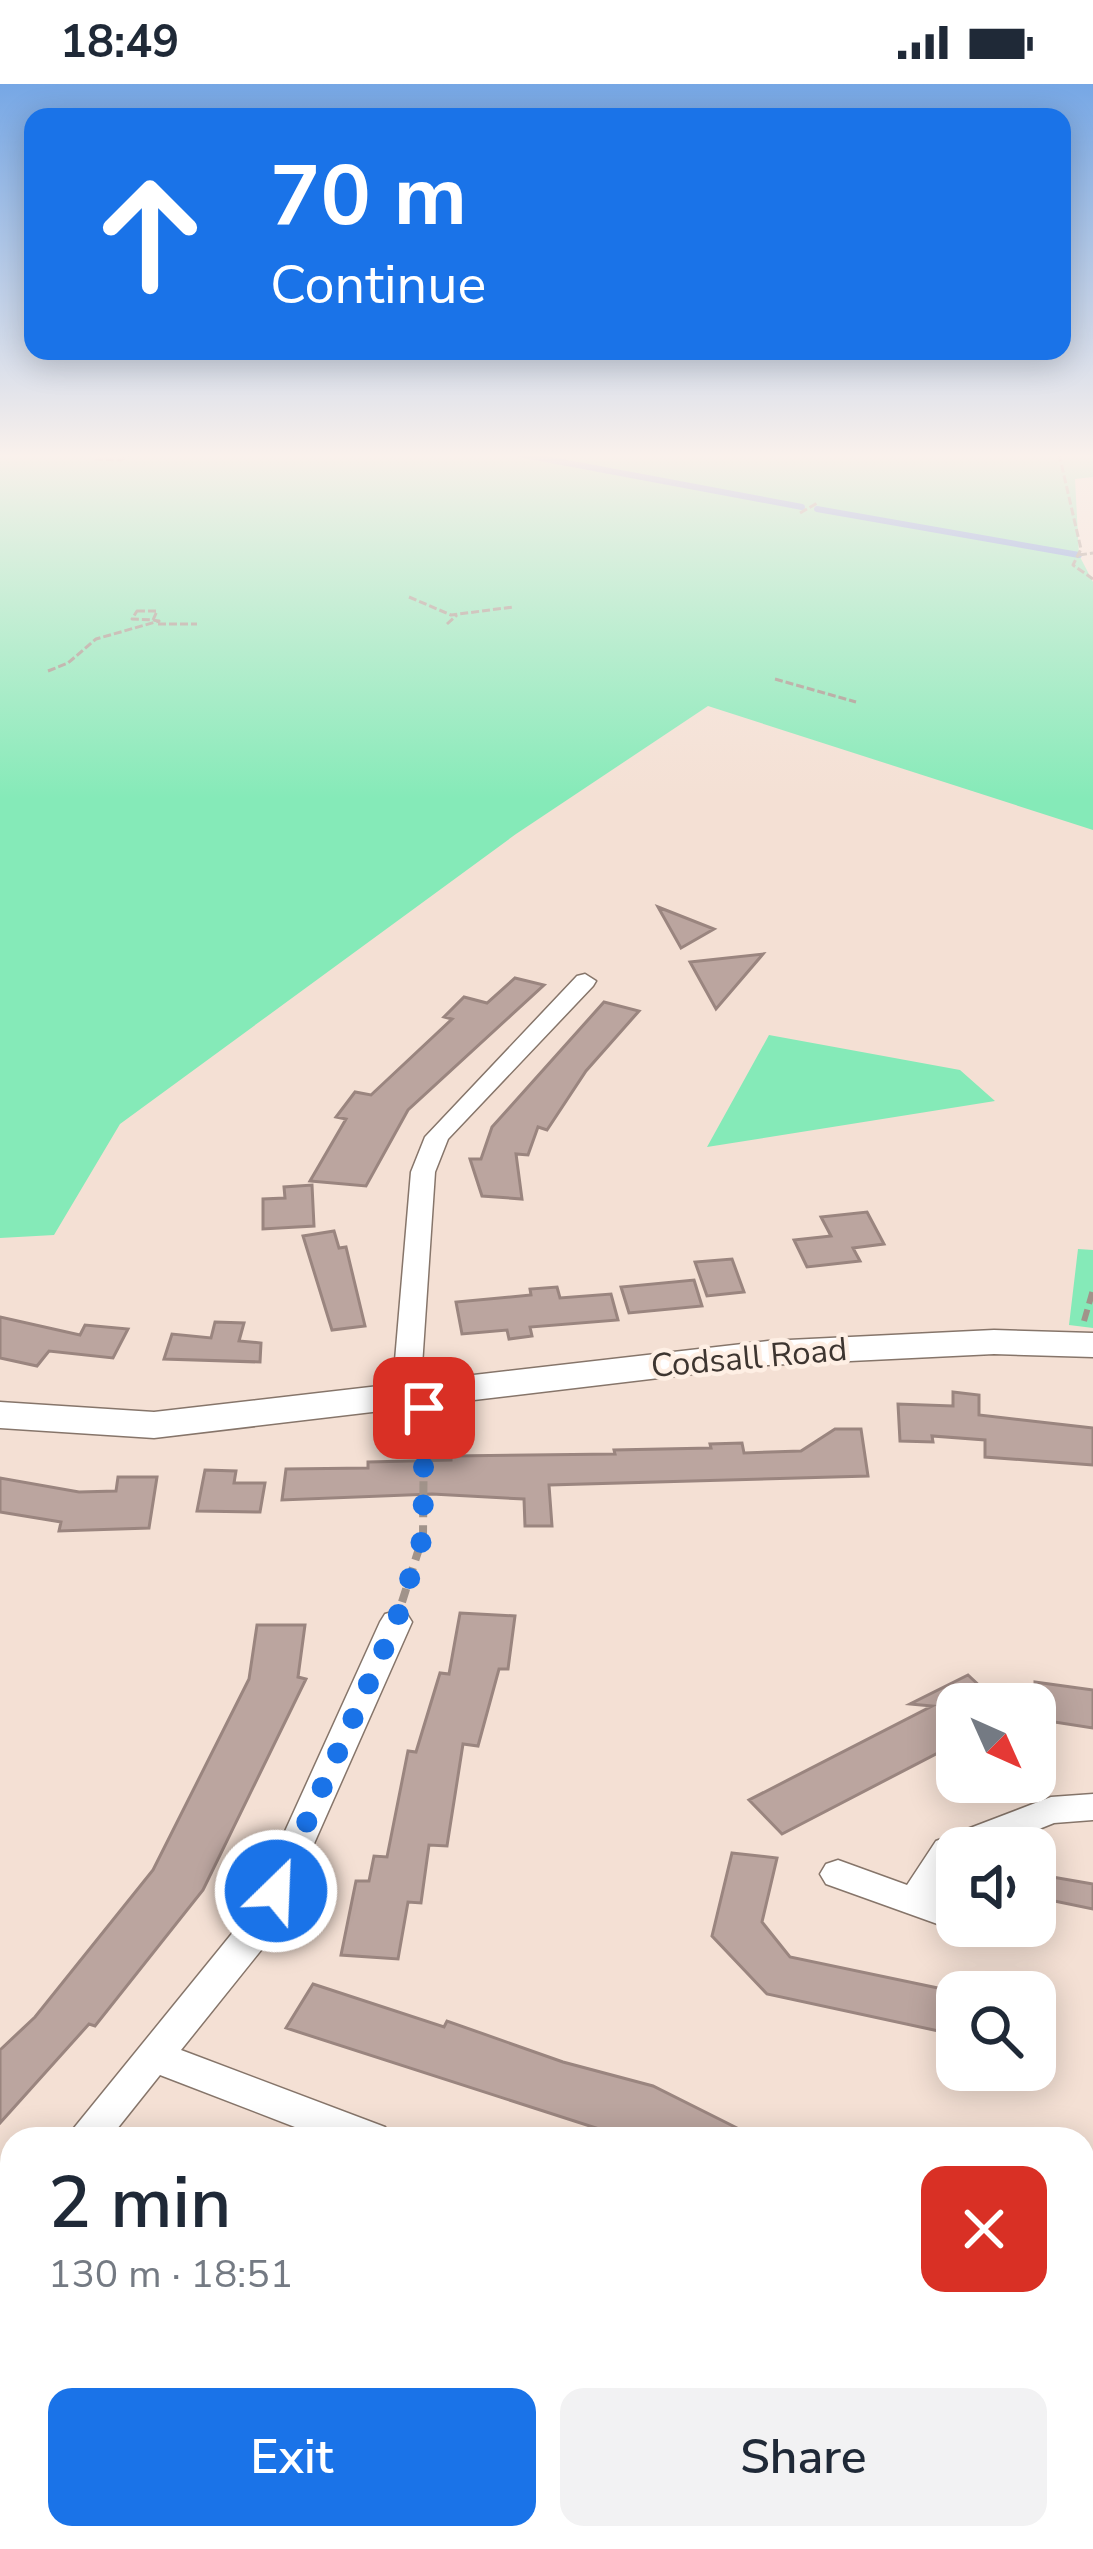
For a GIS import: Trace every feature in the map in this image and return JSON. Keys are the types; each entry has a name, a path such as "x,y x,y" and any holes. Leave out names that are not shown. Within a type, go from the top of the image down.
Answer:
{"street":[{"path":"406,1396 423,1172 437,1137 585,981"},
{"name":"Codsall Road","path":"0,1415 55,1423 154,1425 768,1353 994,1342 1093,1345"},
{"path":"95,2127 261,1924 396,1622"},
{"path":"915,1901 949,1851 1051,1810 1093,1807"},
{"path":"838,1874 936,1909"},
{"path":"154,2056 340,2127"}],"path":[{"path":"410,597 457,615 513,608"},
{"path":"447,624 457,615"},
{"path":"48,670 79,659 93,642 153,622 197,624"},
{"path":"775,679 856,702"},
{"path":"396,1622 423,1536 424,1408 406,1396"}],"green space":[{"path":"0,569 1086,569 1093,582 1093,830 708,706 516,834 120,1124 54,1235 0,1238"},
{"path":"769,1035 960,1070 995,1101 707,1147"},
{"path":"1078,1249 1093,1250 1093,1328 1069,1325"}],"building":[{"path":"658,907 714,929 681,948"},
{"path":"763,954 716,1009 690,962"},
{"path":"515,978 544,985 408,1110 366,1186 310,1181 346,1119 336,1117 355,1092 371,1095 452,1019 444,1017 464,997 487,1003"},
{"path":"604,1002 639,1011 586,1071 547,1130 538,1127 528,1155 516,1154 522,1199 482,1196 470,1159 481,1159 492,1127"},
{"path":"312,1185 314,1226 263,1229 263,1199 285,1198 284,1187"},
{"path":"867,1212 884,1244 853,1248 860,1261 807,1267 794,1240 831,1236 821,1217"},
{"path":"334,1231 339,1248 346,1247 365,1326 332,1330 303,1236"},
{"path":"732,1259 744,1292 707,1296 695,1262"},
{"path":"694,1280 702,1306 629,1313 621,1287"},
{"path":"557,1287 560,1298 611,1294 618,1320 530,1327 532,1336 509,1339 507,1330 462,1334 456,1302 531,1295 530,1289"},
{"path":"0,1317 80,1335 85,1325 128,1329 113,1358 49,1351 37,1366 0,1358"},
{"path":"215,1322 244,1323 239,1341 261,1343 260,1362 164,1359 172,1334 211,1338"},
{"path":"953,1392 979,1395 979,1415 1093,1428 1093,1465 985,1457 985,1440 932,1436 933,1442 900,1441 898,1404 953,1406"},
{"path":"835,1429 861,1429 868,1476 549,1485 552,1526 525,1526 524,1499 432,1494 282,1500 286,1469 368,1468 368,1462 451,1460 451,1456 615,1454 614,1450 711,1448 710,1444 742,1443 744,1453 801,1451"},
{"path":"205,1470 236,1471 234,1483 265,1483 260,1512 197,1511"},
{"path":"118,1477 157,1477 149,1528 59,1531 61,1522 0,1512 0,1478 79,1492 116,1491"},
{"path":"460,1613 515,1616 508,1669 499,1669 478,1746 463,1744 447,1846 429,1845 421,1903 408,1902 398,1959 341,1955 356,1881 369,1881 374,1856 387,1857 408,1751 416,1752 440,1673 449,1674"},
{"path":"257,1625 305,1625 298,1677 306,1679 203,1890 95,2026 89,2024 0,2123 0,2050 35,2017 153,1870 249,1679"},
{"path":"968,1675 977,1683 952,1683"},
{"path":"1056,1685 1093,1690 1093,1728 1056,1722"},
{"path":"936,1691 936,1754 782,1834 749,1800 932,1706 910,1704"},
{"path":"732,1853 777,1858 762,1922 790,1957 936,1988 936,2030 767,1994 712,1936"},
{"path":"1056,1878 1093,1884 1093,1909 1056,1901"},
{"path":"313,1984 653,2086 735,2127 593,2127 286,2028"}],"route":[{"path":"276,1891 396,1622 423,1536 424,1408"}]}
